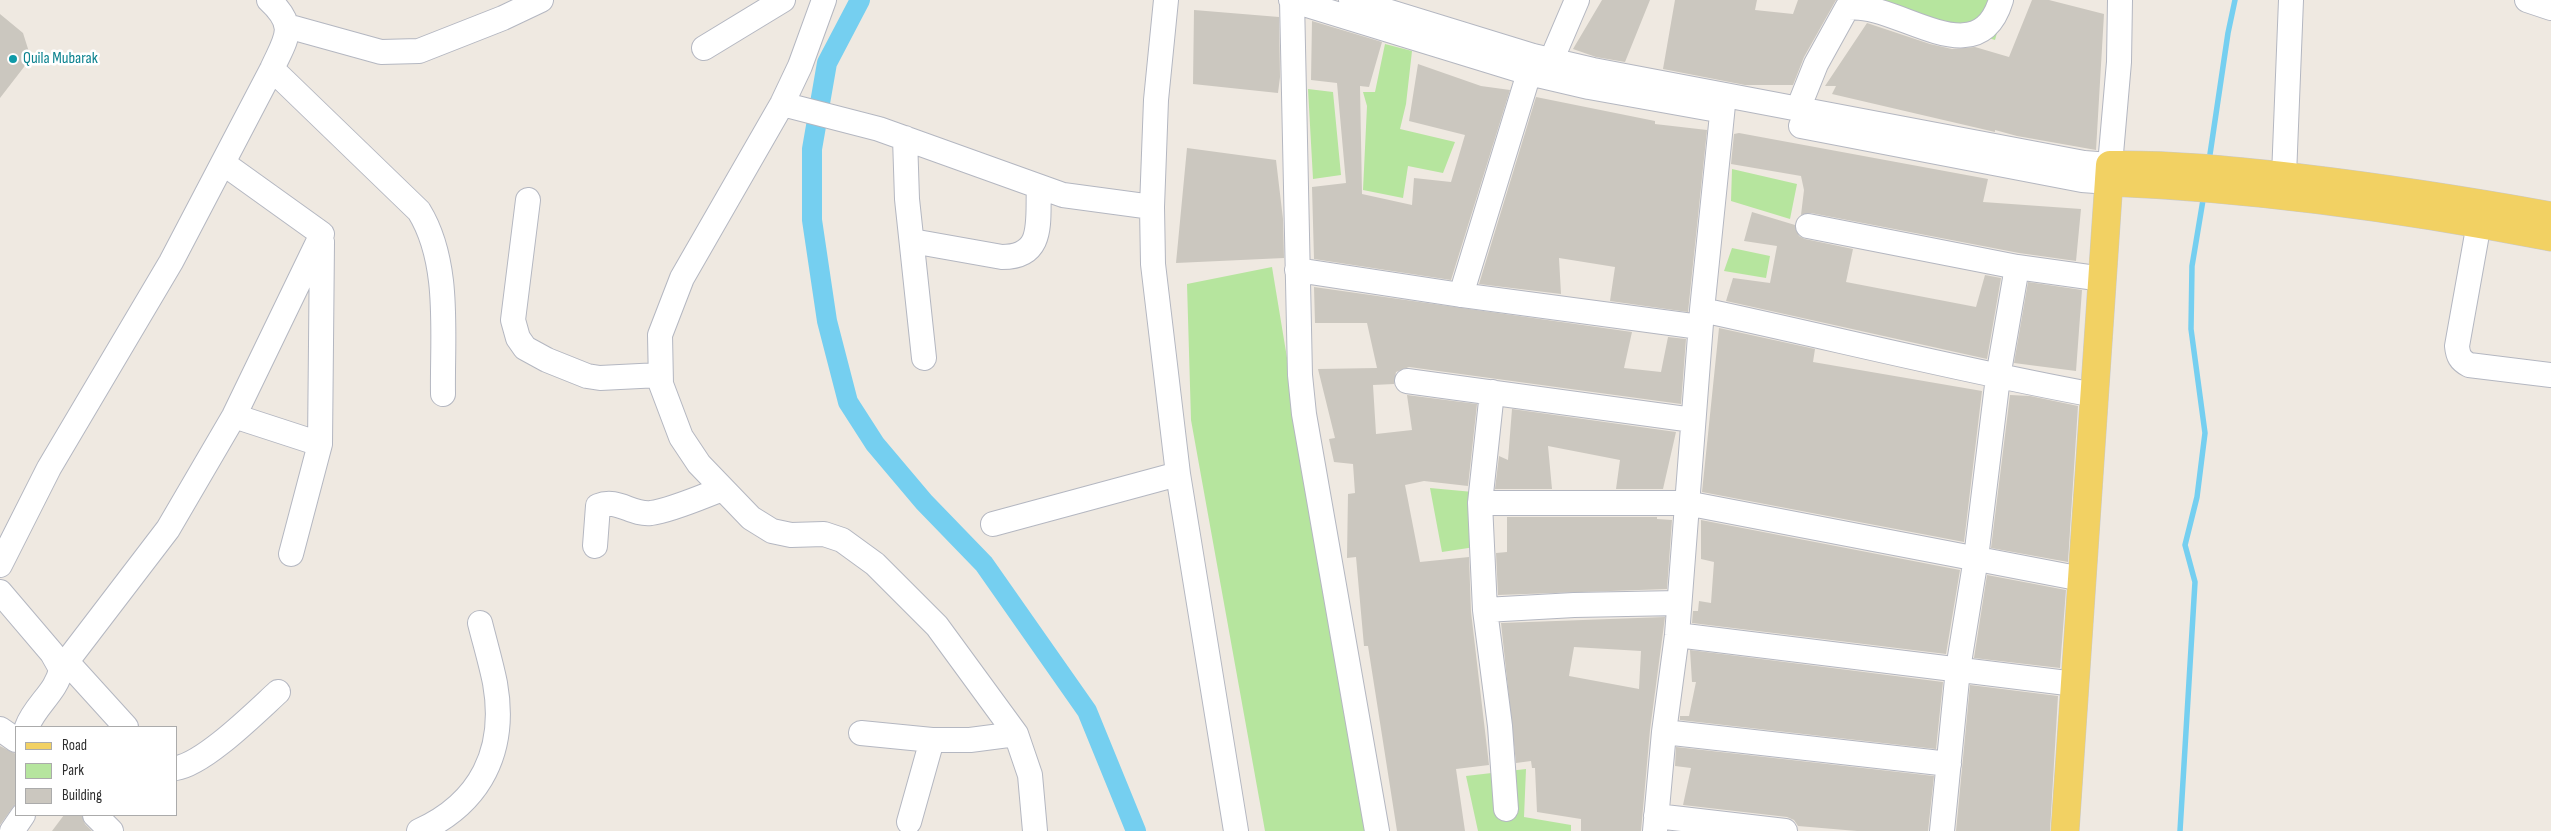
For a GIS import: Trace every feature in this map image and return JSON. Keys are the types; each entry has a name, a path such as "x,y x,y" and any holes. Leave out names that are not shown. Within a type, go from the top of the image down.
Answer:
{"main road":[{"path":"2066,831 2110,173 2160,174 2235,180 2551,236"},
{"path":"2235,180 2284,176 2482,203 2551,216"}],"street":[{"path":"0,565 49,468 171,262 272,69 286,38 288,26 284,16 269,0"},
{"path":"288,26 382,52 419,51 503,18 541,0"},
{"path":"704,48 783,0"},
{"path":"824,0 800,66 804,110 682,278 660,335 660,375 665,397 681,437 699,464 751,518 772,531 791,535 824,534 842,540 875,564 937,626 1016,734 1030,775 1035,831"},
{"path":"1166,0 1156,100 1152,207 1153,264 1178,474 1236,831"},
{"path":"1377,831 1304,414 1300,375 1292,0 1541,70 1723,103 2082,180 2110,173"},
{"path":"1350,0 1541,70"},
{"path":"1461,295 1541,70 1577,0"},
{"path":"1798,109 1816,64 1847,8 1865,3 1966,33 1986,27 1993,19 2001,0"},
{"path":"2110,173 2119,62 2120,0"},
{"path":"2284,176 2291,0"},
{"path":"2527,0 2551,8"},
{"path":"272,69 419,211 425,222 433,243 441,289 443,394"},
{"path":"1723,103 1798,109 2084,163 2110,173"},
{"path":"1723,103 1701,318 1677,635 1664,732 1655,824 1785,831"},
{"path":"804,110 879,129 1062,196 1152,207"},
{"path":"905,138 912,241 924,358"},
{"path":"223,163 322,234"},
{"path":"912,241 1002,257 1016,257 1033,246 1036,236 1040,187"},
{"path":"528,200 513,320 518,338 525,348 547,360 587,376 600,378 660,375"},
{"path":"2479,223 2457,346 2458,355 2462,361 2470,365 2551,375"},
{"path":"1808,226 2017,267 2103,279"},
{"path":"27,726 34,712 59,680 64,666 168,529 234,416 322,234"},
{"path":"292,554 320,444 322,234"},
{"path":"1942,831 1958,669 1976,558 1998,377 2017,267"},
{"path":"1297,270 1461,295 1701,318 1826,336 1998,377 2095,395"},
{"path":"1407,381 1693,420"},
{"path":"1492,392 1480,503 1485,610 1500,726 1506,809"},
{"path":"234,416 320,444"},
{"path":"992,524 1178,474"},
{"path":"595,546 598,506 615,503 638,512 651,513 722,489"},
{"path":"1480,503 1686,503 2082,579"},
{"path":"0,593 64,666 125,726"},
{"path":"1485,610 1574,605 1679,603"},
{"path":"419,831 453,812 463,803 474,789 497,737 495,684 480,623"},
{"path":"1677,635 2075,684"},
{"path":"178,767 194,761 229,736 278,692"},
{"path":"0,729 15,739"},
{"path":"1664,732 1949,764"},
{"path":"862,733 932,740 970,740 1016,734"},
{"path":"909,822 932,740"},
{"path":"12,831 22,816"},
{"path":"96,816 111,831"}],"green space":[{"path":"1867,0 2006,0 1995,40"},
{"path":"1385,44 1412,51 1406,104 1400,129 1455,142 1443,173 1408,166 1403,198 1363,190 1367,106 1363,92 1375,92"},
{"path":"1308,89 1333,92 1341,175 1313,179"},
{"path":"1732,169 1797,184 1790,219 1731,201"},
{"path":"1732,248 1770,256 1766,278 1724,271"},
{"path":"1272,267 1365,831 1265,831 1191,420 1187,284"},
{"path":"1430,488 1484,493 1488,545 1442,552"},
{"path":"1526,769 1524,817 1571,825 1571,831 1478,831 1466,776"}],"building":[{"path":"1602,0 1650,0 1625,62 1596,57 1573,49"},
{"path":"1675,0 1757,0 1755,10 1793,14 1798,0 1836,0 1804,57 1793,85 1745,85 1663,69"},
{"path":"2032,0 2049,0 2104,14 2096,150 2017,136 1995,130 1995,132 1832,94 1836,86 1825,86 1867,23 1930,44 1952,49 1975,47 2009,57"},
{"path":"1194,10 1279,17 1280,77 1278,93 1193,84"},
{"name":"Quila Mubarak","path":"0,14 23,33 29,52 24,67 0,98"},
{"path":"1312,21 1382,42 1369,87 1360,86 1362,194 1412,205 1414,178 1451,182 1465,135 1409,121 1418,64 1481,86 1510,90 1451,280 1314,259 1312,187 1346,183 1337,83 1311,80"},
{"path":"1536,97 1655,121 1655,124 1707,130 1688,312 1610,301 1615,267 1559,258 1561,294 1479,284"},
{"path":"1739,133 1988,179 1983,202 2081,209 2076,261 2019,253 1811,213 1801,215 1804,190 1801,176 1731,164 1734,134"},
{"path":"1187,148 1276,160 1283,219 1284,258 1176,263"},
{"path":"1752,212 1795,225 1799,236 1805,239 1853,249 1846,282 1976,307 1985,275 2001,278 1987,359 1726,301 1733,278 1770,283 1777,246 1744,241"},
{"path":"2028,282 2082,290 2076,371 2014,363"},
{"path":"1314,287 1632,332 1624,368 1661,372 1668,337 1686,339 1681,404 1409,367 1396,372 1394,384 1373,385 1376,434 1412,430 1407,395 1477,404 1468,486 1424,481 1405,485 1420,562 1469,557 1471,612 1489,765 1456,769 1465,831 1397,831 1368,646 1364,646 1356,557 1347,558 1348,494 1355,493 1353,464 1334,462 1329,439 1335,438 1318,369 1377,368 1367,323 1315,323"},
{"path":"1719,328 1815,349 1813,362 1982,391 1964,542 1702,492"},
{"path":"2010,395 2030,396 2078,406 2068,562 1991,548"},
{"path":"1512,409 1676,432 1663,489 1616,489 1620,460 1548,446 1552,489 1495,489 1499,456 1508,460"},
{"path":"1507,517 1657,517 1657,519 1672,520 1667,589 1498,595 1496,553 1507,552"},
{"path":"1701,520 1960,570 1946,654 1692,623 1693,611 1698,611 1699,601 1711,603 1714,562 1701,559"},
{"path":"1987,575 2066,590 2060,668 1974,658"},
{"path":"1665,617 1650,730 1641,831 1581,831 1581,819 1537,812 1535,768 1532,768 1531,761 1516,763 1501,623","holes":["1574,647 1641,651 1639,689 1569,676"]},
{"path":"1690,650 1943,682 1936,749 1680,720 1680,716 1689,716 1696,682 1692,682"},
{"path":"1970,685 2058,696 2050,831 1956,831"},
{"path":"0,746 15,754 15,804 0,825"},
{"path":"1676,747 1934,776 1928,831 1857,831 1798,826 1794,820 1787,817 1683,805 1691,768 1675,766"},
{"path":"63,816 82,816 85,824 92,831 52,831"}],"waterway":[{"path":"860,0 827,63 812,149 812,220 827,321 848,402 875,444 924,502 984,564 1087,711 1136,831"},
{"path":"2209,161 2228,33 2235,0"},
{"path":"2180,831 2195,582 2185,545 2197,497 2205,433 2191,329 2192,266 2204,194"}],"place":[{"name":"Quila Mubarak","path":"13,59"}]}
